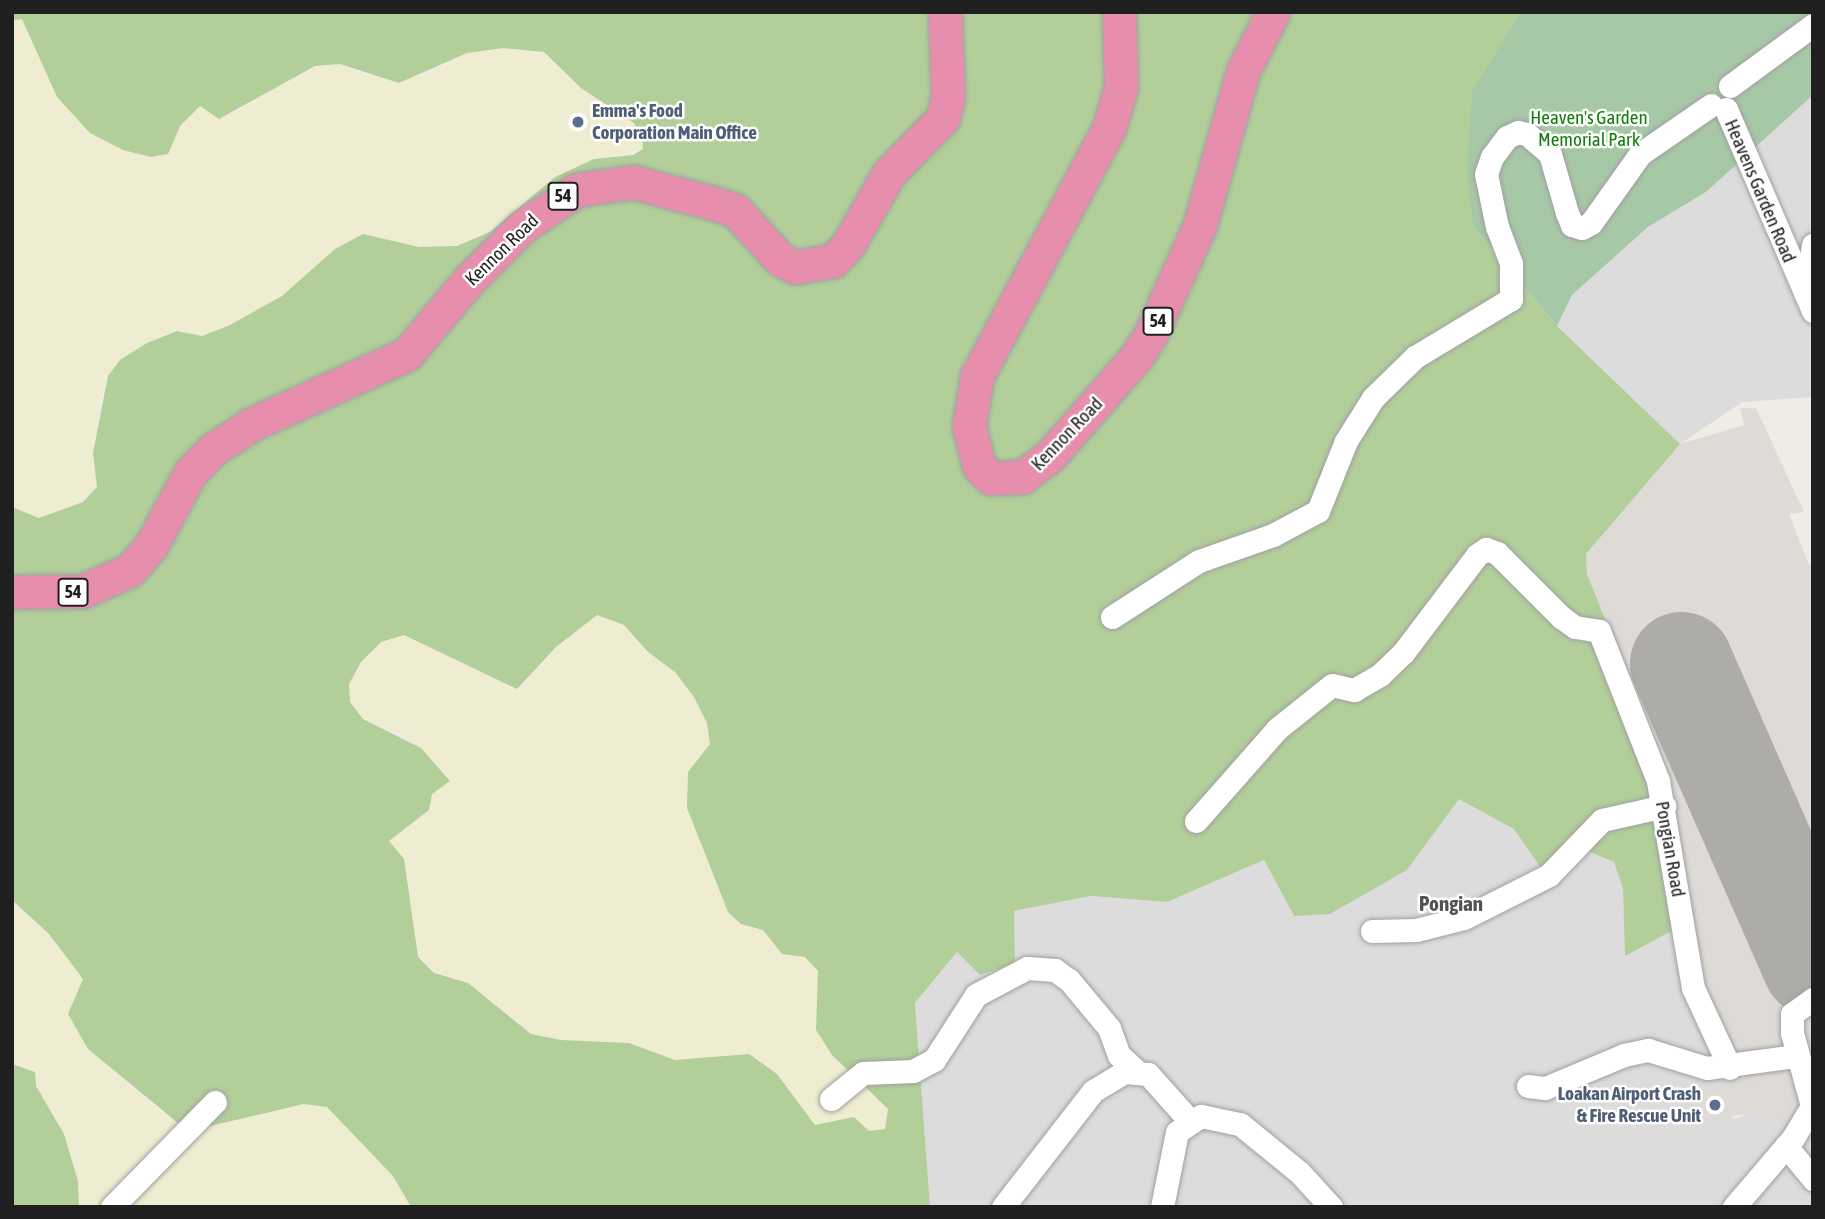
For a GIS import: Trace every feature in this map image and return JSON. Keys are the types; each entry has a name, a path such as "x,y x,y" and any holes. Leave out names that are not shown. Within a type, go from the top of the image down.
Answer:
{"highway":[{"name":"Kennon Road","path":"12,592 83,591 130,570 151,546 190,473 212,450 252,424 407,354 470,279 522,227 576,190 633,182 713,203 735,210 780,259 795,267 834,261 848,245 889,173 943,118 948,97 945,12"},
{"name":"Kennon Road","path":"1119,12 1121,87 1109,128 977,376 969,426 979,466 991,478 1014,480 1033,471 1079,426 1144,345 1169,301 1200,225 1243,71 1273,12"}],"street":[{"path":"1112,617 1160,589 1179,572 1220,550 1273,535 1318,511 1346,441 1373,398 1415,357 1511,299 1511,263 1497,227 1486,174 1492,157 1507,137 1518,131 1527,134 1550,153 1572,225 1582,228 1591,223 1640,155 1735,99 1730,86 1813,25"},
{"name":"Heavens Garden Road","path":"1718,107 1809,303"},
{"path":"1809,303 1813,245"},
{"name":"Pongian Road","path":"1196,821 1276,729 1308,701 1332,685 1354,691 1380,675 1403,653 1461,573 1486,549 1497,553 1575,627 1599,631 1664,806 1693,988 1730,1068"},
{"path":"1372,931 1416,930 1464,918 1549,875 1602,820 1664,806"},
{"path":"831,1099 863,1073 913,1071 934,1060 976,995 1027,968 1055,970 1074,985 1109,1028 1119,1055 1135,1070 1149,1074 1190,1121"},
{"path":"1734,1207 1786,1146 1812,1106 1796,1056 1792,1014 1813,999"},
{"path":"1528,1086 1545,1088 1624,1055 1648,1051 1707,1068 1730,1068 1756,1059 1796,1056"},
{"path":"1003,1207 1093,1091 1135,1070"},
{"path":"112,1207 215,1102"},
{"path":"1162,1207 1169,1188 1171,1148 1177,1132 1190,1121 1215,1116 1240,1124 1300,1173 1331,1207"},
{"path":"1786,1146 1813,1180"}],"shaded area":[{"path":"22,19 57,97 110,143 151,157 168,154 180,126 200,106 232,114 315,66 340,64 365,75 422,76 467,53 503,48 544,52 581,88 634,123 643,150 594,159 537,193 490,233 457,246 419,247 363,234 282,296 228,326 202,336 177,331 120,360 108,376 101,397 93,453 97,487 83,502 39,518 12,507 12,20"},
{"path":"1813,95 1813,397 1742,402 1680,444 1557,326 1572,295 1648,227 1706,192"},
{"path":"1740,408 1756,408 1804,512 1789,514 1809,565 1813,564 1813,1167 1767,1110 1734,1116 1705,1129 1695,1108 1701,1104 1696,1094 1742,1072 1713,1026 1636,696 1587,574 1586,554 1646,478 1680,444 1744,425"},
{"path":"597,615 624,625 648,652 675,672 694,697 707,723 710,744 688,772 741,924 763,930 782,954 805,957 818,971 816,1030 832,1055 888,1109 885,1129 869,1131 854,1118 815,1126 777,1074 675,1060 629,1043 561,1040 531,1034 468,983 434,973 418,957 404,859 389,841 429,810 438,766 404,735 363,719 350,702 349,684 361,662 381,642 404,635 517,689 556,647"},
{"path":"1459,798 1514,829 1543,871 1571,844 1614,862 1623,889 1626,955 1688,922 1742,1072 1697,1094 1701,1105 1696,1107 1736,1119 1759,1108 1767,1110 1813,1167 1813,1207 930,1207 915,1003 957,952 1015,963 1013,911 1091,896 1167,902 1264,860 1294,916 1407,870"},
{"path":"12,900 49,934 83,979 68,1014 115,1073 142,1096 178,1123 304,1104 327,1107 393,1176 411,1207 79,1207 78,1181 64,1134 36,1086 35,1072 12,1064"}],"green space":[{"path":"12,12 1521,12 1506,39 1473,227 1557,326 1680,444 1586,554 1587,574 1636,696 1688,922 1625,956 1623,889 1614,862 1571,844 1543,871 1514,829 1459,799 1407,870 1330,914 1294,916 1264,860 1167,902 1091,896 1014,911 1015,963 980,975 957,952 915,1003 930,1207 411,1207 393,1176 327,1107 304,1104 197,1129 178,1123 88,1049 68,1014 83,979 49,934 12,900 12,507 39,518 83,502 97,487 93,453 108,376 120,360 147,343 177,331 202,336 228,326 282,296 335,249 363,234 419,247 457,246 490,232 555,177 594,159 633,155 643,149 642,139 634,123 581,88 544,52 503,48 467,53 399,83 340,64 315,66 219,119 200,106 180,126 168,154 151,157 123,150 90,133 57,97 22,19 12,20","holes":["597,615 624,625 648,652 675,672 694,697 707,723 710,744 688,772 687,808 728,912 741,924 763,930 782,954 805,957 818,971 816,1030 832,1055 888,1109 885,1129 869,1131 854,1117 815,1125 777,1074 749,1054 675,1060 629,1043 561,1040 531,1034 468,983 434,973 418,957 404,859 389,841 429,810 432,794 450,781 421,748 363,719 350,702 349,684 361,662 381,642 404,635 517,689 556,647"]},
{"name":"Heaven's Garden Memorial Park","path":"1521,12 1813,12 1813,95 1706,192 1648,227 1572,295 1557,326 1473,227 1467,171 1472,92"},
{"path":"12,1064 35,1072 36,1086 64,1134 78,1181 79,1207 12,1207"}],"runway":[{"path":"1681,663 1813,964"}],"place":[{"name":"Emma's Food Corporation Main Office","path":"578,122"},
{"name":"Loakan Airport Crash & Fire Rescue Unit","path":"1715,1105"}],"district":[{"name":"Pongian","path":"1451,903"}]}
